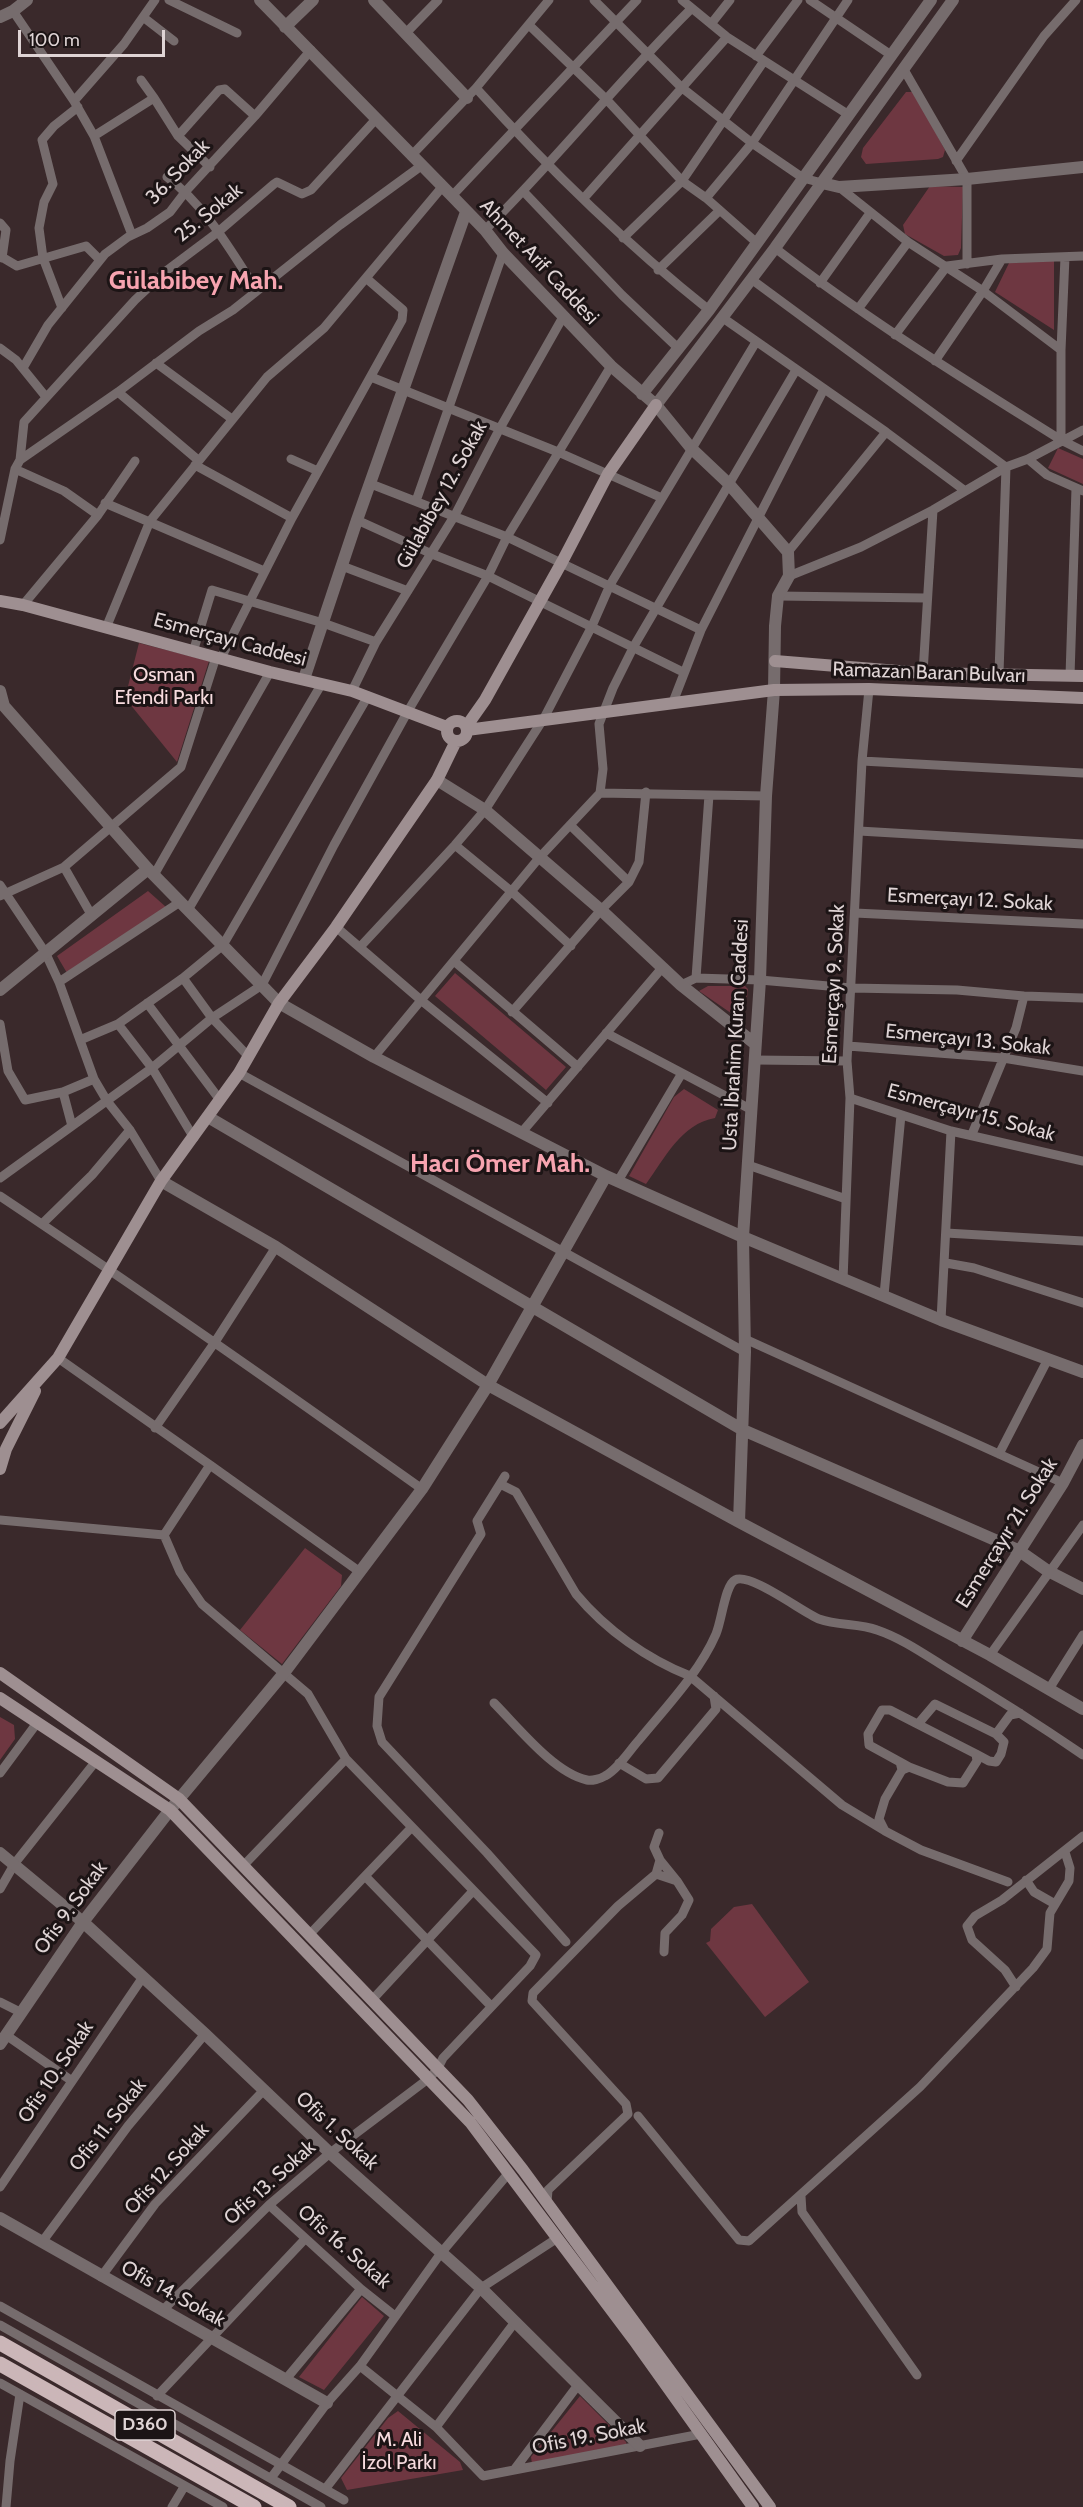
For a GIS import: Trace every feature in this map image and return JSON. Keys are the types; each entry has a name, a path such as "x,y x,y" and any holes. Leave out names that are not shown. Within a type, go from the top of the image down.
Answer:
{"highway":[{"name":"D360","path":"0,2343 289,2507"},
{"name":"D360","path":"0,2364 254,2507"}],"main road":[{"path":"2,1418 58,1358 161,1181 239,1073 279,1003 336,927 437,780 456,741 464,738 466,728 485,700 608,474 656,405"},
{"name":"Esmerçayı Caddesi","path":"0,601 23,605 270,672 352,691 447,727"},
{"name":"Ramazan Baran Bulvarı","path":"775,661 923,673 1077,676"},
{"name":"Ramazan Baran Bulvarı","path":"466,728 774,690 869,689 1083,698"},
{"path":"456,741 447,735 447,727 454,721 459,721 466,728"},
{"path":"0,1469 3,1447 42,1377"},
{"path":"0,1673 179,1799 372,2000 470,2122 507,2175 636,2343 753,2507"},
{"path":"0,1698 170,1810 433,2075 468,2100 547,2203 770,2507"}],"street":[{"path":"0,16 13,11 27,0"},
{"path":"62,308 43,258 39,228 44,202 53,184 42,140 76,104 124,44 155,0"},
{"path":"169,0 237,33"},
{"name":"Ahmet Arif Caddesi","path":"260,0 443,186 563,317 611,366 656,405 691,448 728,483 788,552"},
{"path":"285,27 313,0"},
{"path":"374,0 405,34 515,131 623,238 658,270 709,310"},
{"path":"405,34 438,0"},
{"path":"411,156 472,93 549,0"},
{"path":"594,0 681,87 752,143 803,178 839,187 967,179 1083,166"},
{"path":"452,196 637,0"},
{"path":"682,0 727,38 849,115"},
{"path":"711,24 730,0"},
{"path":"623,238 682,181 725,120 760,59 798,0"},
{"path":"810,0 891,55"},
{"path":"706,198 752,143 796,81 848,0"},
{"path":"642,394 709,310 931,0"},
{"path":"656,405 775,248 952,0"},
{"path":"956,161 1044,36 1076,0"},
{"path":"485,230 550,165 647,52 691,9"},
{"path":"13,11 76,104 94,136 132,235"},
{"path":"143,17 174,41"},
{"path":"529,25 607,100 682,181 706,198 757,243"},
{"path":"584,198 727,38"},
{"name":"36. Sokak","path":"23,368 48,325 100,260 132,235 170,212 311,50"},
{"path":"903,68 967,179 967,264"},
{"path":"141,80 177,136 210,167"},
{"path":"177,136 219,90 225,89 255,116"},
{"path":"94,136 154,98"},
{"name":"25. Sokak","path":"0,540 2,512 18,465 24,422 46,397 135,300 166,270 218,232 277,182 293,192 305,194 311,190 377,118"},
{"path":"98,515 64,491 18,465 257,291 421,166"},
{"path":"168,177 186,191 218,232 257,291"},
{"path":"106,628 150,521 267,377 324,328 443,186"},
{"path":"839,187 908,242 983,291 1061,350"},
{"path":"524,192 622,295 679,349"},
{"path":"658,270 719,211"},
{"path":"304,680 357,520 466,212"},
{"path":"820,283 870,213"},
{"path":"0,223 6,230 1,257 17,266 86,246 100,260"},
{"path":"858,309 908,242"},
{"path":"775,248 820,283 895,335 1061,440 1083,451"},
{"path":"416,501 503,253"},
{"path":"895,335 946,266 1002,259 1083,256"},
{"path":"1061,440 1061,350 1065,257"},
{"path":"935,361 1002,259"},
{"path":"3,895 64,867 181,767 219,658 292,518 402,320 403,310 366,278"},
{"path":"751,279 1006,467"},
{"name":"Gülabibey 12. Sokak","path":"352,691 376,642 455,515 499,430 563,317"},
{"path":"723,318 886,432 964,490"},
{"path":"360,946 485,810 544,718 592,626 610,585 756,342"},
{"path":"0,348 23,368 46,397"},
{"path":"156,363 232,419"},
{"path":"0,1178 152,1068 212,1018 262,986 334,845 408,711 488,576 507,537 611,366"},
{"path":"374,1057 539,858 600,793 603,768 599,724 603,711 634,646 796,370"},
{"path":"371,377 558,452 662,498"},
{"path":"673,702 701,630 824,389"},
{"path":"118,392 197,463 292,518"},
{"path":"886,432 788,552 789,576 861,547 933,510 1006,467 1028,459 1083,430"},
{"path":"291,459 318,471"},
{"path":"1028,459 1047,475 1080,489 1077,676"},
{"path":"23,605 98,515 135,461"},
{"path":"999,673 1006,467"},
{"path":"371,484 507,537 701,630"},
{"path":"105,503 264,571"},
{"path":"923,673 933,510"},
{"path":"357,520 540,600 683,672"},
{"path":"342,566 408,591"},
{"name":"Usta İbrahim Kuran Caddesi","path":"739,1522 745,1345 743,1237 754,1043 760,980 766,796 778,596 789,576"},
{"path":"193,652 212,590 323,623 376,642"},
{"path":"778,596 926,598"},
{"path":"0,990 45,952 151,872 270,672"},
{"path":"59,982 184,906 321,685"},
{"name":"Esmerçayı 9. Sokak","path":"843,1280 850,1098 847,1061 862,761 869,689"},
{"path":"0,691 2,707 151,872 279,1003 374,1057 612,1178 843,1280 941,1320 1083,1372"},
{"path":"80,1040 118,1024 183,978 223,945 368,696"},
{"path":"862,761 1083,773"},
{"path":"437,780 485,810 601,910 681,985 754,1043"},
{"path":"600,793 646,792 766,796"},
{"path":"512,1012 601,910 629,882 639,862 646,792"},
{"path":"696,978 709,795"},
{"path":"570,825 629,882"},
{"path":"859,831 1083,844"},
{"path":"455,845 512,892 571,946"},
{"path":"64,867 92,916"},
{"path":"0,885 3,895 45,952 59,982 94,1080 130,1130 161,1181 276,1247 488,1385 990,1655 1083,1709"},
{"name":"Esmerçayı 12. Sokak","path":"855,913 1083,924"},
{"path":"336,927 548,1103"},
{"path":"454,962 578,1067"},
{"path":"522,1132 662,968"},
{"path":"183,978 212,1018 248,1056"},
{"path":"681,985 696,978 760,980 851,988 957,990 1083,998"},
{"path":"972,1134 1016,1028 1024,996"},
{"path":"147,1003 220,1100"},
{"path":"0,1024 8,1071 25,1100 63,1092 94,1080"},
{"path":"118,1024 152,1068 194,1138"},
{"path":"606,1034 752,1110"},
{"name":"Esmerçayı 13. Sokak","path":"848,1046 1003,1058 1083,1071"},
{"path":"754,1060 847,1061"},
{"path":"239,1073 561,1252 745,1345 1063,1483"},
{"path":"612,1178 682,1073"},
{"path":"63,1092 72,1126"},
{"name":"Esmerçayır 15. Sokak","path":"850,1098 951,1131 1083,1161"},
{"path":"884,1295 901,1115"},
{"path":"207,1118 743,1430 1018,1550 1048,1571 1083,1589"},
{"path":"42,1224 92,1175 130,1130"},
{"path":"941,1320 946,1263 951,1131"},
{"path":"748,1165 846,1199"},
{"name":"Ofis 9. Sokak","path":"3,2040 83,1922 170,1810 284,1673 422,1489 488,1385 561,1252 612,1178"},
{"path":"0,1196 215,1342 422,1489"},
{"path":"946,1233 1083,1241"},
{"path":"155,1428 215,1342 276,1247"},
{"path":"946,1263 974,1268 1083,1303"},
{"path":"58,1358 360,1572"},
{"path":"999,1454 1048,1359"},
{"name":"Esmerçayır 21. Sokak","path":"962,1641 1018,1550 1063,1483 1083,1444"},
{"path":"164,1535 210,1466"},
{"path":"569,1956 566,1942 487,1853 382,1742 377,1726 379,1697 481,1534 477,1521 502,1480 516,1492 576,1594 588,1608 621,1637 664,1666 690,1676 842,1805 874,1821 885,1832 921,1850 1008,1882 1024,1881"},
{"path":"0,1520 164,1535"},
{"path":"990,1655 1083,1525"},
{"path":"164,1535 180,1572 202,1604 308,1694 346,1759 473,1891 372,2000"},
{"path":"494,1703 547,1756 569,1774 590,1781 605,1776 701,1661 716,1634 724,1610 726,1589 735,1580 745,1577 758,1582 769,1592 819,1619 878,1630 897,1639 1004,1702 1083,1755"},
{"path":"1049,1689 1083,1635"},
{"path":"618,1763 646,1779 658,1778 716,1709 714,1696"},
{"path":"1004,1702 1010,1715"},
{"path":"918,1724 935,1704 997,1733 1004,1742 1002,1754 996,1762 977,1757 890,1710 882,1710 868,1734 869,1745 904,1766 948,1782 963,1783 977,1757"},
{"path":"716,1709 731,1709"},
{"path":"997,1733 1010,1715 1020,1713"},
{"path":"0,1773 37,1724"},
{"path":"243,1866 346,1759"},
{"path":"0,1889 15,1863 96,1761"},
{"path":"874,1821 904,1766"},
{"path":"309,1935 412,1827"},
{"path":"659,1833 654,1846 660,1860 678,1881 689,1900 682,1916 665,1933 664,1952"},
{"path":"1016,1987 1005,1970 972,1940 967,1926 975,1916 1010,1894 1083,1836"},
{"name":"Ofis 1. Sokak","path":"0,1852 83,1922 330,2153 481,2288 640,2446"},
{"path":"660,1860 656,1874 618,1906 580,1944 533,1993 532,2001 627,2109 638,2116 739,2240 749,2241 920,2086 1016,1987 1047,1949 1050,1913 1069,1881 1070,1868 1065,1852"},
{"path":"656,1874 678,1881"},
{"path":"365,1876 491,2006"},
{"path":"1024,1881 1034,1892 1055,1904"},
{"path":"1008,1882 1010,1894"},
{"name":"Ofis 13. Sokak","path":"163,2310 269,2205 330,2153 433,2075 442,2058 530,1966 536,1955 473,1891"},
{"path":"566,1942 580,1944"},
{"name":"Ofis 10. Sokak","path":"0,2187 143,1977"},
{"path":"0,2002 20,2012"},
{"name":"Ofis 11. Sokak","path":"42,2242 128,2126 205,2034"},
{"path":"3,2040 72,2081"},
{"name":"Ofis 12. Sokak","path":"101,2277 155,2204 264,2090"},
{"path":"547,2203 548,2190 627,2109"},
{"path":"271,2478 327,2403 360,2366 441,2253 507,2175"},
{"path":"801,2196 802,2212"},
{"name":"Ofis 16. Sokak","path":"269,2205 361,2289 395,2316"},
{"path":"789,2206 802,2212 917,2375"},
{"name":"Ofis 14. Sokak","path":"0,2218 327,2403"},
{"path":"157,2396 305,2238"},
{"path":"326,2488 481,2288 556,2239"},
{"path":"286,2379 361,2289"},
{"path":"0,2306 344,2500"},
{"path":"360,2366 436,2427 515,2322"},
{"path":"0,2325 321,2507"},
{"path":"0,2383 223,2507"},
{"path":"514,2470 578,2385"},
{"path":"16,2507 6,2504 5,2460 20,2394"},
{"name":"Ofis 19. Sokak","path":"436,2427 483,2476 701,2434"},
{"path":"172,2507 184,2487"}],"green space":[{"path":"906,92 914,92 945,150 943,157 866,164 861,157 863,148"},
{"path":"930,186 963,187 961,248 958,255 944,256 905,234 903,225"},
{"path":"1054,260 1054,330 995,292 1009,263"},
{"path":"1058,448 1083,459 1083,484 1048,468"},
{"name":"Osman Efendi Parkı","path":"139,643 209,661 177,762 125,698"},
{"path":"148,891 166,907 67,973 57,956"},
{"path":"455,973 566,1067 546,1090 435,996"},
{"path":"708,986 745,986 748,989 745,1014 741,1020 699,991"},
{"path":"684,1089 718,1110 715,1118 703,1121 683,1135 667,1153 646,1184 629,1176 674,1097"},
{"path":"305,1548 342,1575 341,1586 282,1664 240,1630"},
{"path":"0,1717 14,1725 15,1739 0,1760"},
{"path":"752,1904 809,1982 765,2017 706,1943 710,1941 711,1929 734,1907"},
{"path":"362,2297 384,2316 324,2390 299,2377"},
{"path":"580,2396 626,2442 627,2446 532,2464 531,2457"},
{"name":"M. Ali İzol Parkı","path":"398,2411 460,2462 463,2470 347,2490 341,2478 388,2418"}],"district":[{"name":"Gülabibey Mah.","path":"196,281"},
{"name":"Hacı Ömer Mah.","path":"500,1164"}]}
